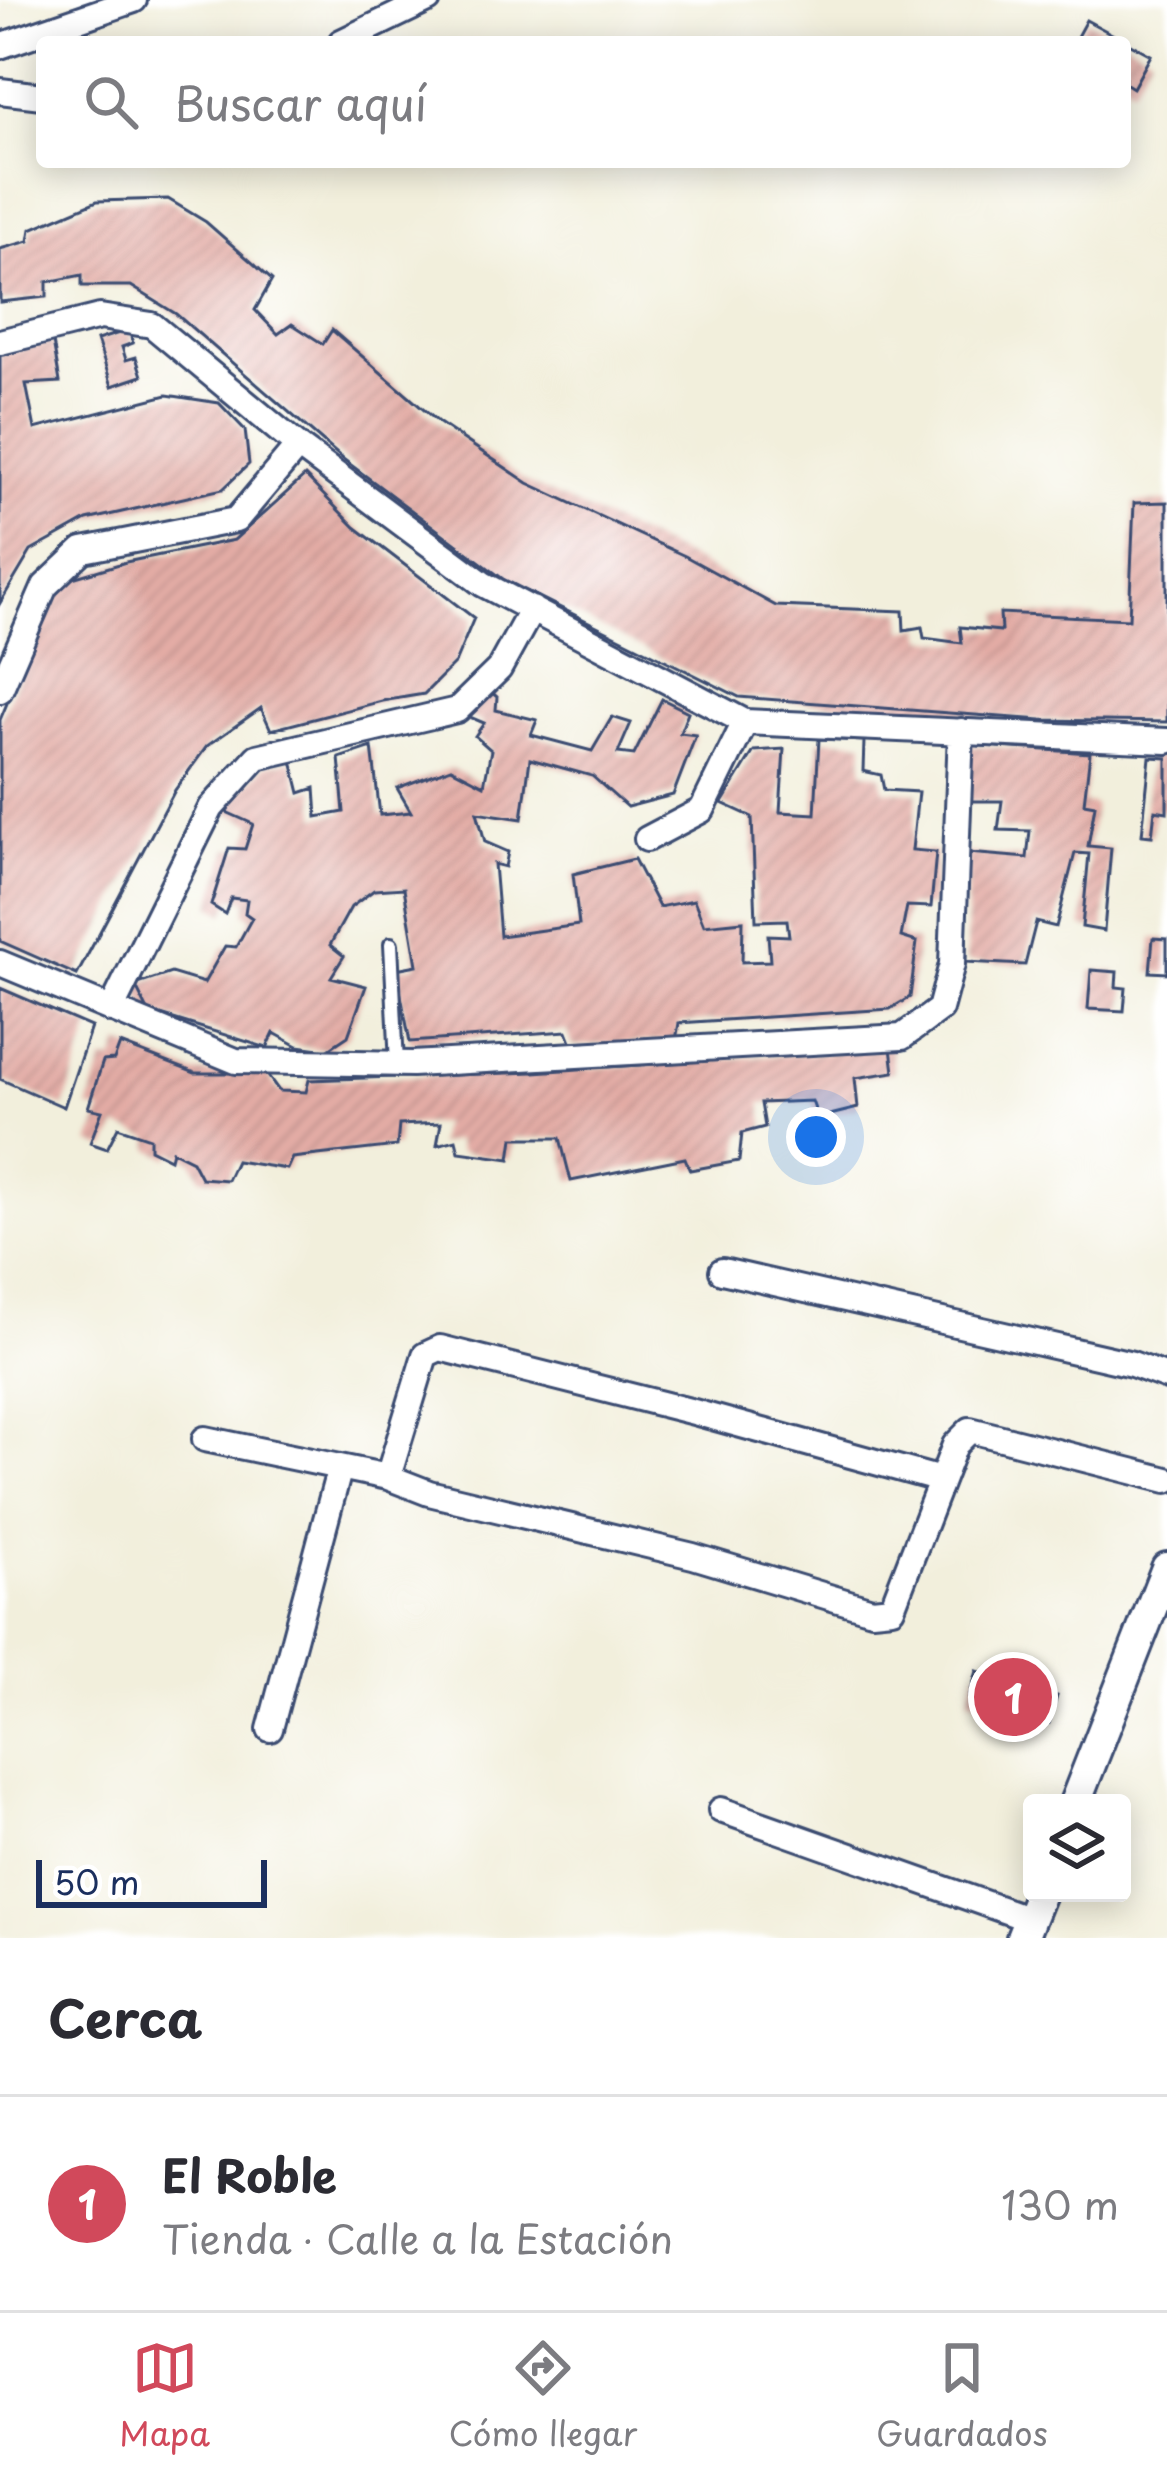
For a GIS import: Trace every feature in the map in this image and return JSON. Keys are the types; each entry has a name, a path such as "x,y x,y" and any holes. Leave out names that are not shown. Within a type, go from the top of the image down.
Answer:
{"street":[{"path":"0,46 134,0"},
{"path":"353,36 428,0"},
{"path":"0,91 36,95"},
{"path":"0,342 100,317 152,326 298,446 484,584 745,722 1167,740"},
{"path":"0,690 45,586 83,550 236,520 298,446"},
{"path":"111,1010 211,808 257,757 457,710 499,669 532,609"},
{"path":"647,839 702,810 745,722"},
{"path":"0,963 236,1061 397,1064 902,1037 940,1009 952,964 961,731"},
{"path":"722,1271 1132,1364 1167,1377"},
{"path":"388,1478 424,1355 440,1348 941,1480"},
{"path":"205,1438 388,1478 430,1493 693,1556 872,1610 892,1608 955,1445 970,1430 1167,1480"},
{"path":"270,1729 340,1467"},
{"path":"1079,1794 1167,1568"},
{"path":"721,1810 1030,1917"}],"lane":[{"path":"391,944 397,1064"}],"building":[{"path":"1086,20 1116,36 1077,36"},
{"path":"1131,44 1151,55 1131,87"},
{"path":"168,199 206,222 272,280 255,310 278,334 292,324 323,344 332,330 438,422 528,483 685,556 776,606 903,611 904,630 922,627 924,638 962,643 960,627 1001,631 1000,613 1129,619 1134,503 1167,502 1167,722 1042,720 739,697 503,579 343,459 176,314 131,286 82,286 82,275 47,282 47,297 0,302 0,249 29,241 31,229 97,201"},
{"path":"129,330 133,343 122,347 126,360 136,357 142,376 112,386 97,340"},
{"path":"53,342 60,382 26,384 35,429 167,395 219,403 245,430 249,464 223,489 87,520 31,551 0,603 0,354"},
{"path":"305,476 355,527 474,618 455,663 424,694 271,730 261,708 207,746 175,790 77,975 0,941 0,720 53,594 69,579 234,540"},
{"path":"489,690 497,697 496,710 537,720 531,735 592,751 612,717 631,723 618,753 634,755 662,699 688,712 680,733 696,735 673,795 627,807 592,776 530,759 522,819 477,812 485,842 508,852 505,867 494,864 500,936 579,925 573,874 634,859 659,907 694,900 704,925 743,921 742,962 770,961 768,935 789,936 787,920 756,921 752,817 722,803 754,751 784,749 780,812 815,814 819,739 864,741 863,771 881,775 884,790 918,792 912,850 936,852 931,907 907,906 901,937 917,942 910,997 890,1009 679,1023 676,1040 573,1046 567,1031 410,1042 396,969 417,965 404,888 374,890 351,907 330,945 344,956 331,977 366,986 348,1036 327,1050 298,1046 274,1033 267,1048 148,1011 135,985 171,973 204,983 225,946 236,947 252,918 245,913 247,900 231,898 225,914 211,905 229,848 245,849 253,824 222,810 266,765 292,761 300,793 315,788 317,817 344,812 339,758 372,747 380,815 411,812 397,788 451,768 484,785 491,750 475,736 484,723 465,715"},
{"path":"968,745 1090,753 1084,803 1095,805 1088,846 1111,848 1104,931 1082,927 1089,854 1075,853 1056,927 1036,922 1025,965 966,962 967,853 1027,858 1030,831 998,830 1002,801 968,801"},
{"path":"1150,757 1167,758 1167,812 1155,810 1152,836 1142,835"},
{"path":"1153,938 1167,939 1167,973 1150,972"},
{"path":"1091,970 1117,972 1116,987 1126,988 1124,1011 1088,1009"},
{"path":"0,988 91,1027 64,1107 0,1079"},
{"path":"120,1044 195,1073 266,1073 279,1091 306,1092 309,1080 534,1072 891,1048 894,1072 855,1078 858,1108 818,1118 812,1101 761,1103 765,1127 742,1133 739,1161 690,1170 685,1158 571,1181 560,1138 513,1138 510,1159 459,1152 456,1140 437,1145 441,1123 399,1125 397,1146 292,1158 287,1169 236,1161 227,1180 201,1178 192,1161 172,1151 170,1159 150,1149 150,1138 118,1127 107,1149 90,1143 102,1111 88,1108 103,1061 114,1060"},
{"path":"977,1671 1057,1696 1049,1723 969,1698"}],"place":[{"name":"El Roble","path":"1013,1697"}]}
